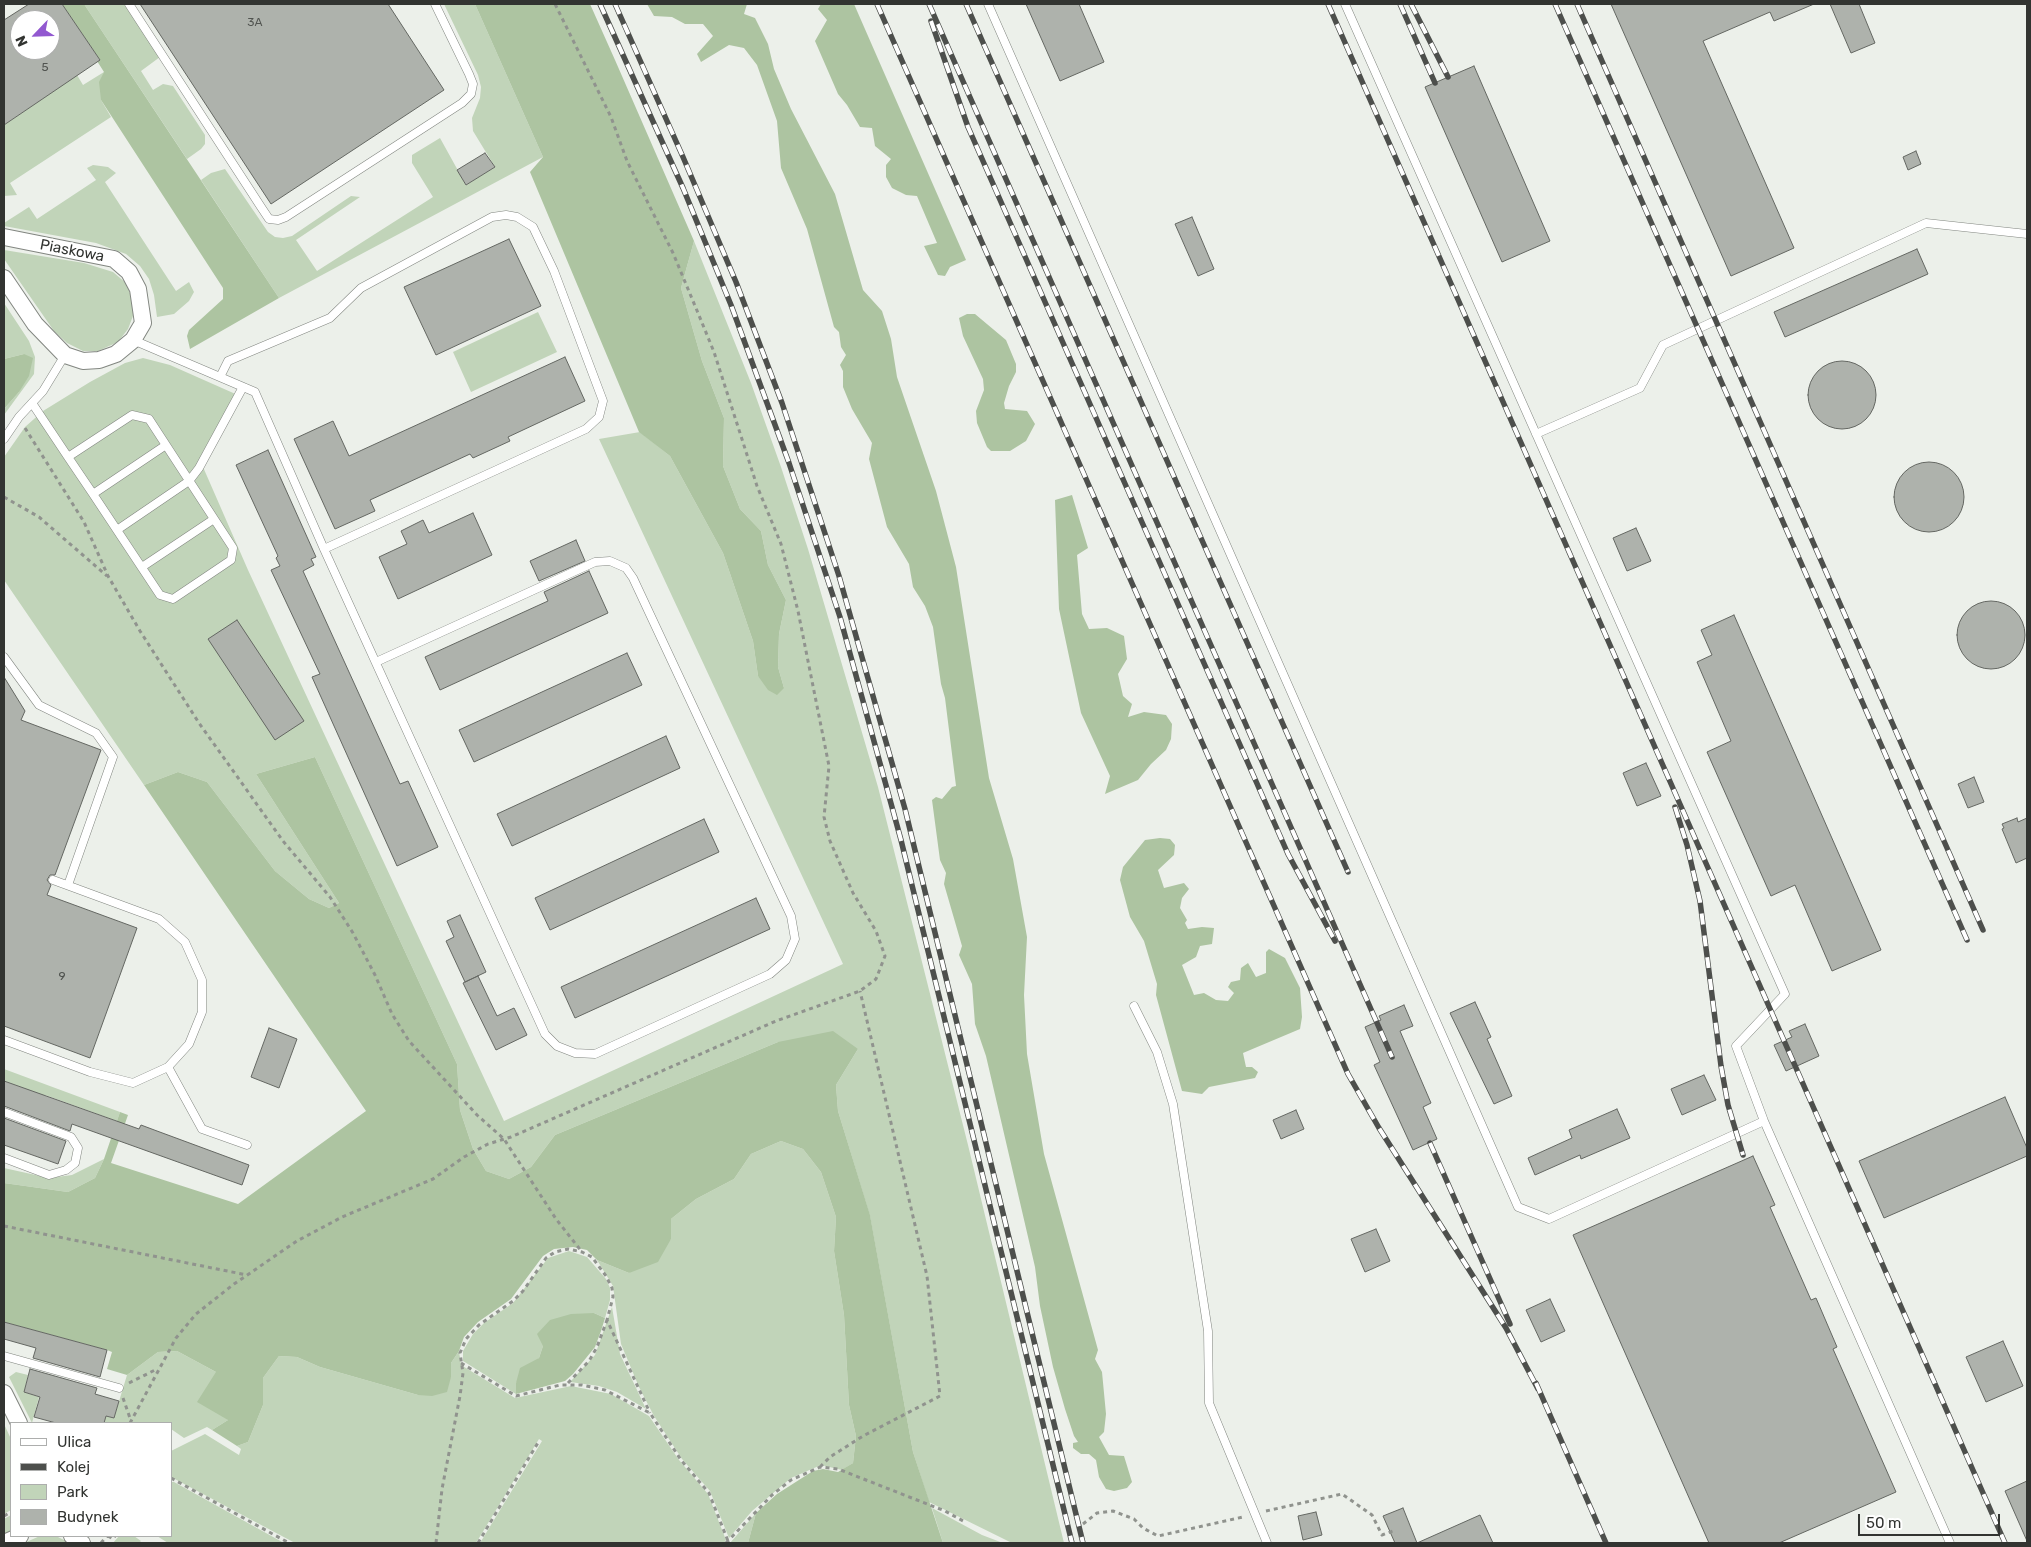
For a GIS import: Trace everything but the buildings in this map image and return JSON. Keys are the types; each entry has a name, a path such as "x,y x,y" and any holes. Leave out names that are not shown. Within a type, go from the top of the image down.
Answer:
{"street":[{"name":"Piaskowa","path":"4,237 114,259 129,272 138,289 143,323 133,340"},
{"path":"4,278 35,324 64,355 83,361 99,360 116,354 133,340"},
{"path":"4,1394 18,1422"},
{"path":"4,1543 18,1537"}],"lane":[{"path":"129,4 269,219 278,220 294,212 462,103 470,94 473,84 435,4"},
{"path":"988,4 1518,1207 1549,1219 1764,1121"},
{"path":"1344,4 1785,994 1736,1046 1764,1121 1950,1543"},
{"path":"220,377 228,361 330,318 361,288 492,217 506,215 517,217 532,227 538,236 554,271 603,400 599,417 586,429 324,549"},
{"path":"1536,434 1640,388 1663,345 1926,223 2027,234"},
{"path":"133,340 255,392 324,549 545,1034 557,1046 575,1053 594,1054 770,974 786,960 796,939 791,916 637,587 626,568 610,561 595,562 376,662"},
{"path":"4,439 19,417 43,391 64,355"},
{"path":"117,530 190,481 243,387"},
{"path":"32,403 68,457 142,567 160,595 173,599 231,560 233,548 148,419 132,415 68,457"},
{"path":"93,494 166,445"},
{"path":"142,567 214,519"},
{"path":"4,657 39,705 96,732 113,756 68,885"},
{"path":"4,1040 90,1072 133,1083 168,1067 190,1044 202,1012 202,980 185,942 159,920 53,880"},
{"path":"1134,1006 1157,1052 1173,1104 1208,1330 1209,1403 1267,1543"},
{"path":"168,1067 202,1129 247,1146"},
{"path":"4,1112 71,1137 78,1148 75,1163 66,1170 49,1175 4,1158"},
{"path":"4,1356 119,1388"}],"path":[{"path":"131,1422 157,1369 176,1338 196,1314 247,1275 321,1226 433,1179 464,1157 488,1144 504,1139 776,1021 860,991 876,980 885,956 876,931 853,893 830,841 824,817 828,766 798,611 781,544 757,486 714,352 698,312 673,253 627,161 611,117 555,4"},
{"path":"19,417 84,522 108,576 199,723 283,841 330,897 353,933 375,975 392,1014 409,1041 471,1109 504,1139 556,1219 582,1252"},
{"path":"4,497 39,517 108,576"},
{"path":"607,1320 650,1413 681,1460 710,1493 727,1542 772,1495 791,1480 820,1467 830,1457 863,1436 940,1396 927,1276 860,991"},
{"path":"4,1226 247,1275"},
{"path":"436,1543 442,1489 463,1373 460,1353 466,1339 479,1325 513,1301 546,1258 555,1252 568,1249 582,1252 592,1258 612,1288 613,1297 597,1348 589,1361 567,1384"},
{"path":"460,1362 516,1396 567,1384 605,1390 650,1413"},
{"path":"131,1422 119,1388 157,1369"},
{"path":"478,1543 540,1441"},
{"path":"820,1467 838,1469 945,1511 965,1522"},
{"path":"172,1479 289,1543"},
{"path":"1083,1524 1097,1513 1109,1510 1134,1519 1143,1528 1158,1536 1342,1494 1372,1515 1382,1536 1393,1532"}],"green space":[{"path":"62,4 84,4 279,298 190,349 187,336 189,330 223,299 223,288 101,100 99,82 104,72 97,61 100,60"},
{"path":"84,4 124,4 160,57 141,71 153,90 163,84 173,86 205,135 205,144 201,149 187,159"},
{"path":"444,4 475,4 543,157 279,298 201,180 211,173 225,169 268,232 275,237 283,238 292,236 351,196 360,197 296,240 317,271 433,197 412,163 412,155 440,138 466,185 495,167 473,131 472,118 480,98 481,87 478,75"},
{"path":"475,4 590,4 615,60 694,241 681,288 702,361 724,418 723,466 740,509 761,531 768,565 786,600 779,634 778,667 784,688 777,695 768,690 758,676 753,641 723,553 670,456 639,432 530,172 543,157"},
{"path":"647,4 747,4 744,14 755,18 768,44 774,69 791,109 835,194 863,290 882,311 891,339 897,377 936,491 956,567 989,778 1013,859 1027,937 1024,995 1027,1054 1044,1154 1098,1350 1095,1359 1102,1372 1106,1414 1104,1432 1099,1437 1109,1455 1124,1456 1132,1482 1127,1488 1114,1491 1106,1489 1099,1477 1096,1460 1089,1454 1081,1454 1073,1448 1073,1443 1078,1442 1074,1436 1065,1409 1053,1367 1040,1306 1035,1267 986,1056 975,1024 972,984 959,955 962,946 944,884 946,873 940,860 932,800 936,797 942,799 952,787 956,786 945,698 941,684 933,627 925,606 913,587 909,564 887,527 869,459 872,443 852,409 843,387 843,371 840,365 846,355 841,347 839,332 834,327 807,229 781,168 777,121 757,65 744,48 729,45 701,62 697,54 713,36 703,24 685,24 672,17 654,16"},
{"path":"821,4 854,4 966,260 950,267 945,276 938,275 924,246 937,243 917,196 906,195 892,188 886,177 886,165 891,159 875,146 872,128 860,127 838,94 815,41 827,20 818,9"},
{"path":"104,72 101,100 111,117 10,183 17,195 4,196 4,125 77,75 83,85"},
{"path":"93,165 108,167 116,173 105,182 176,291 189,282 194,292 189,301 174,314 157,317 154,295 149,279 140,266 126,254 96,243 4,226 4,223 29,207 37,219 96,180 87,168"},
{"path":"694,241 751,383 781,467 808,549 878,787 968,1145 1064,1543 1012,1543 929,1502 913,1452 870,1216 838,1111 836,1085 858,1049 778,1042 555,1135 531,1167 509,1179 486,1171 473,1149 460,1110 457,1064 315,757 256,774 339,903 329,908 309,899 275,871 207,782 178,772 144,785 4,580 4,457 25,427 43,411 125,363 143,358 170,365 240,396 203,467 248,570 504,1121 843,964 599,439 640,432 670,456 723,553 753,641 758,676 784,688 778,667 779,634 786,600 768,565 761,531 740,509 723,466 724,418 702,361 681,288"},
{"path":"4,250 84,263 113,272 126,283 133,301 133,316 128,329 118,342 98,351 83,351 67,343 54,331 4,259"},
{"path":"4,303 29,341 35,357 34,374 4,415 4,409 19,392 24,354 4,359"},
{"path":"538,312 557,352 471,392 453,352"},
{"path":"967,314 975,314 1006,340 1016,364 1016,372 1009,386 1004,403 1005,409 1027,411 1035,424 1026,441 1010,451 991,451 987,447 977,423 976,411 984,390 983,379 963,336 959,318"},
{"path":"24,354 33,358 29,376 19,392 4,409 4,359"},
{"path":"1072,495 1088,548 1077,555 1082,614 1089,629 1107,628 1124,636 1127,659 1118,674 1123,696 1132,704 1128,717 1144,712 1166,715 1172,724 1171,739 1166,750 1138,780 1105,794 1110,776 1081,713 1059,609 1055,500"},
{"path":"315,757 457,1064 460,1110 473,1149 486,1171 509,1179 531,1167 555,1135 778,1042 833,1031 858,1049 836,1085 838,1111 870,1215 913,1452 943,1543 748,1543 756,1513 777,1494 813,1471 823,1469 838,1472 853,1463 856,1436 849,1405 844,1315 834,1251 836,1217 821,1172 803,1149 781,1141 751,1154 734,1179 696,1199 671,1219 671,1239 658,1262 629,1273 597,1260 587,1250 573,1247 554,1249 543,1256 511,1299 478,1322 464,1337 459,1351 451,1363 451,1377 447,1392 432,1396 418,1395 320,1367 297,1357 279,1356 263,1378 263,1405 248,1442 237,1446 212,1430 228,1420 197,1402 216,1372 177,1351 158,1352 127,1375 107,1369 112,1352 4,1322 4,1183 68,1192 95,1178 104,1159 120,1112 128,1115 111,1163 238,1204 366,1111 144,785 178,772 207,782 275,871 309,899 329,908 339,903 256,774"},
{"path":"1170,839 1175,845 1174,855 1158,870 1164,888 1184,883 1189,889 1182,898 1180,908 1187,920 1185,923 1188,929 1214,928 1212,944 1200,946 1196,957 1182,965 1194,995 1204,993 1216,1000 1228,1001 1234,993 1228,987 1231,982 1240,980 1241,968 1248,963 1256,977 1266,973 1266,952 1269,949 1285,958 1300,988 1302,1017 1300,1029 1243,1053 1246,1067 1252,1067 1258,1072 1255,1078 1209,1087 1202,1094 1182,1091 1156,995 1157,984 1144,941 1130,917 1120,880 1123,867 1145,840"},
{"path":"4,1069 120,1112 117,1121 45,1095 38,1112 20,1087 4,1081"},
{"path":"781,1141 803,1149 821,1172 836,1217 834,1251 844,1315 849,1405 856,1436 853,1463 842,1470 821,1465 791,1478 752,1511 729,1538 710,1491 682,1459 654,1416 639,1387 621,1344 613,1286 597,1260 629,1273 671,1239 671,1219 696,1199 734,1179 751,1154"},
{"path":"104,1159 95,1178 68,1192 4,1183 4,1168 49,1178 72,1175"},
{"path":"569,1251 587,1257 606,1279 610,1288 610,1300 605,1318 594,1313 543,1346 539,1358 516,1383 516,1394 463,1361 463,1351 473,1334 484,1323 513,1303 548,1258"},
{"path":"612,1307 620,1354 646,1409 617,1392 599,1386 570,1382 595,1355"},
{"path":"594,1313 605,1318 601,1331 595,1347 573,1374 565,1381 516,1394 516,1383 520,1368 539,1358 543,1346 537,1334 550,1320 571,1314"},
{"path":"177,1351 216,1372 228,1420 212,1430 207,1427 184,1438 172,1430 172,1422 104,1422 106,1416 114,1418 127,1375 158,1352"},
{"path":"459,1351 461,1365 515,1398 571,1386 611,1394 649,1416 679,1460 708,1494 726,1540 724,1543 480,1543 542,1441 539,1439 476,1543 295,1543 172,1478 172,1450 205,1434 239,1455 241,1449 237,1446 248,1442 263,1405 263,1378 279,1356 297,1357 320,1367 418,1395 451,1377 451,1363"},
{"path":"16,1372 28,1375 24,1392 39,1397 32,1422 32,1422 9,1377"},
{"path":"4,1424 10,1437 10,1511 4,1514"},
{"path":"172,1482 174,1482 284,1543 168,1543 159,1537 172,1537"},
{"path":"932,1508 982,1535 1003,1543 943,1543"},
{"path":"756,1513 748,1543 730,1543"},
{"path":"10,1516 10,1532 4,1535 4,1519"},
{"path":"38,1537 58,1537 70,1543 24,1543"},
{"path":"118,1537 135,1537 141,1541 139,1543 113,1543"}],"railway":[{"path":"600,4 683,188 731,305 789,463 840,617 901,840 1072,1543"},
{"path":"615,4 736,282 782,403 839,576 905,809 1083,1543"},
{"path":"877,4 1348,1074 1379,1128 1506,1328 1538,1389"},
{"path":"929,4 1392,1057"},
{"path":"966,4 1348,872"},
{"path":"1328,4 2005,1543"},
{"path":"1400,4 1435,83"},
{"path":"1411,4 1448,77"},
{"path":"1555,4 1967,940"},
{"path":"1577,4 1983,930"},
{"path":"931,21 968,127 1288,854 1335,941"},
{"path":"1675,807 1687,845 1700,901 1721,1066 1728,1105 1743,1155"},
{"path":"1430,1143 1510,1324"},
{"path":"1536,1383 1606,1543"}]}
